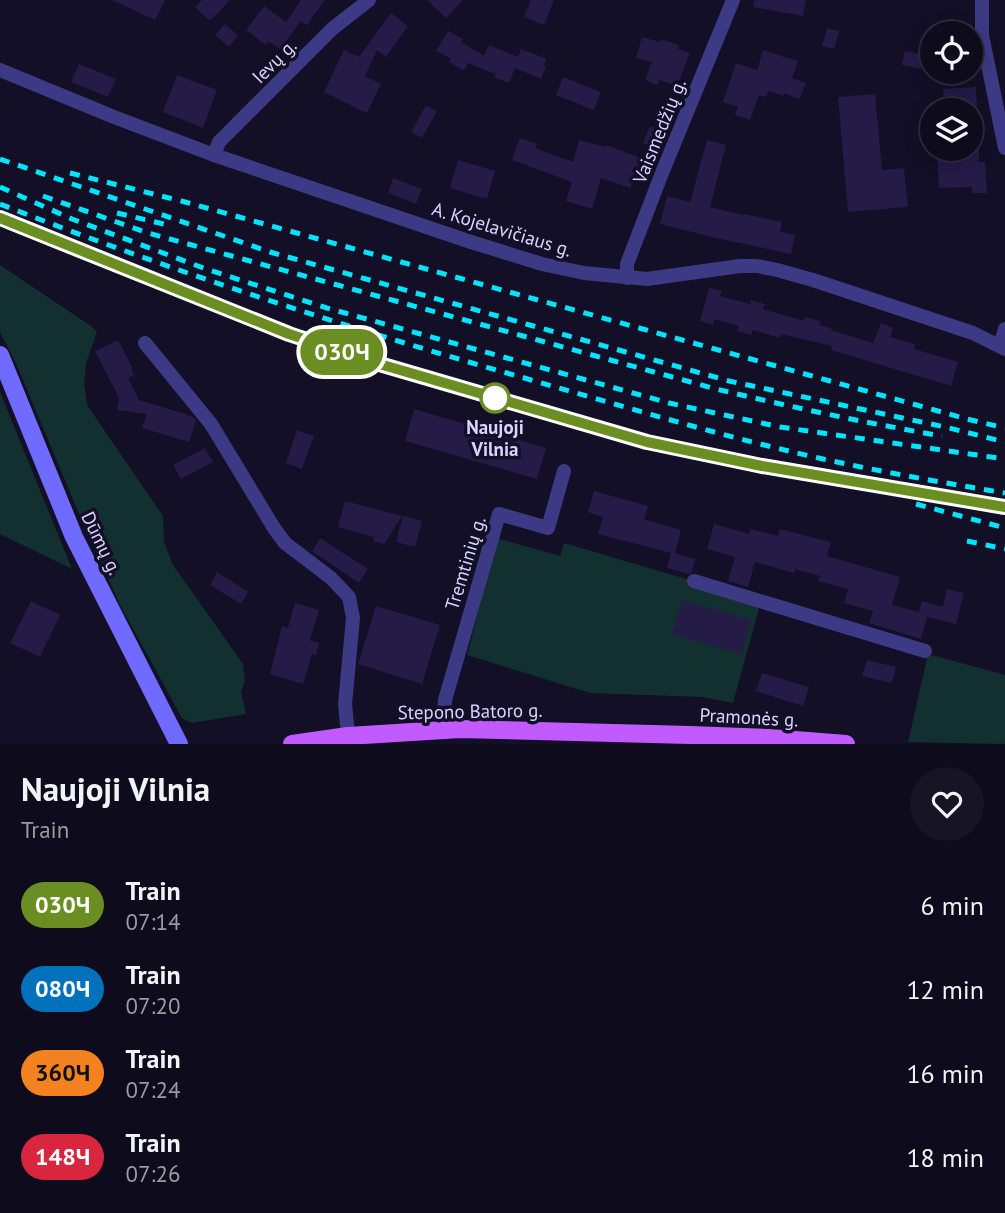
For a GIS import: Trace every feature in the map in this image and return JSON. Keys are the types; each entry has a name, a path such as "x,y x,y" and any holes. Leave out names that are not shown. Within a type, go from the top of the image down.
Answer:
{"main road":[{"name":"Dūmų g.","path":"0,355 74,537 179,744"},
{"name":"Stepono Batoro g.","path":"292,744 348,736 443,730 649,739"},
{"name":"Pramonės g.","path":"649,739 769,738 846,744"}],"street":[{"name":"Ievų g.","path":"214,155 219,142 332,29 369,0"},
{"name":"Vaismedžių g.","path":"627,278 627,264 733,0"},
{"path":"982,0 982,35 1005,148"},
{"name":"A. Kojelavičiaus g.","path":"0,69 214,155 542,264 584,273 647,279 757,266 813,280 960,329 1003,348"},
{"path":"1003,348 1005,329"},
{"path":"145,344 211,424 285,542 331,578 349,597 353,618 345,704 348,736"},
{"name":"Tremtinių g.","path":"443,730 445,700 499,514 548,527 564,471"},
{"path":"694,581 925,651"}],"green space":[{"path":"0,265 97,332 86,363 84,383 87,405 163,516 164,542 173,565 243,664 245,680 241,692 246,714 192,723 182,718 120,605 0,332"},
{"path":"0,392 72,569 0,534"},
{"path":"497,538 560,556 564,543 761,601 733,703 702,697 590,693 467,655"},
{"path":"928,654 1005,675 1005,744 908,742"}],"building":[{"path":"112,0 165,0 155,20"},
{"path":"202,0 230,0 210,21 195,7"},
{"path":"301,0 325,0 307,25 301,21 280,49 268,41 266,45 246,30 264,6 286,22"},
{"path":"427,0 463,0 446,18"},
{"path":"531,0 554,0 544,25 524,17"},
{"path":"754,0 806,0 803,16 753,7"},
{"path":"391,13 408,26 386,57 377,50 365,76 381,84 367,113 324,92 344,50 359,57"},
{"path":"225,24 238,35 229,47 215,35"},
{"path":"827,28 839,31 834,49 822,46"},
{"path":"448,31 484,56 489,45 518,57 521,49 547,59 541,79 515,68 509,83 468,63 464,71 449,62 451,59 436,51"},
{"path":"642,37 679,45 678,49 690,53 677,86 659,80 657,85 645,80 652,62 636,58"},
{"path":"763,50 798,61 792,78 806,83 799,99 768,91 766,97 759,95 750,120 735,115 738,107 723,102 736,63 757,70"},
{"path":"905,51 920,54 920,68 902,65"},
{"path":"79,64 116,79 108,97 71,82"},
{"path":"177,75 217,90 203,128 163,112"},
{"path":"563,77 601,92 594,110 556,95"},
{"path":"976,87 976,98 943,98 943,89"},
{"path":"875,94 882,170 904,168 908,207 848,212 838,97"},
{"path":"426,105 437,111 422,138 411,132"},
{"path":"650,126 661,131 655,148 643,143"},
{"path":"520,138 537,144 535,148 573,162 579,140 605,147 606,145 641,158 630,188 601,178 592,209 566,201 572,182 512,160"},
{"path":"707,140 726,145 710,207 782,222 780,232 795,235 791,254 660,224 667,196 690,202"},
{"path":"458,160 495,171 487,199 450,188"},
{"path":"938,161 985,162 987,193 972,193 972,187 939,188"},
{"path":"393,178 422,189 416,204 388,193"},
{"path":"709,288 722,291 720,296 750,304 751,300 765,304 763,309 804,321 805,317 820,321 819,325 831,330 873,343 881,323 893,328 890,337 915,344 914,349 958,362 951,386 831,350 832,346 781,334 780,338 753,330 751,335 737,331 739,326 714,319 713,325 700,321"},
{"path":"118,340 133,369 131,370 134,375 128,378 139,400 192,416 196,421 189,442 142,428 147,414 117,410 119,398 95,351"},
{"path":"414,409 546,448 537,479 405,441"},
{"path":"297,430 314,436 302,469 286,463"},
{"path":"205,448 213,462 181,479 173,465"},
{"path":"594,491 648,506 644,519 681,530 675,553 695,559 692,572 688,574 667,568 671,553 598,534 603,517 588,512"},
{"path":"345,501 402,516 384,544 373,541 374,537 338,527"},
{"path":"403,516 422,521 415,547 396,542"},
{"path":"714,524 749,534 750,529 778,536 780,529 831,542 827,556 900,577 892,605 919,612 922,601 943,607 947,589 964,593 956,624 927,617 921,639 869,623 873,611 844,603 848,589 818,581 820,576 795,569 794,573 755,562 748,587 728,581 735,557 707,549"},
{"path":"320,538 368,569 359,583 312,551"},
{"path":"217,572 248,592 241,604 210,585"},
{"path":"682,600 751,620 741,654 672,634"},
{"path":"31,601 60,615 40,657 10,643"},
{"path":"295,603 319,610 310,640 319,643 316,655 312,654 303,684 270,674 282,626 288,628"},
{"path":"376,606 440,625 422,684 358,664"},
{"path":"867,660 896,667 892,683 862,676"},
{"path":"762,673 809,687 803,706 756,691"}],"railway":[{"path":"0,159 270,252 729,381 1005,442"},
{"path":"70,173 185,202 1005,428"},
{"path":"0,187 72,219 206,269 327,308 669,403 780,427 1005,459"},
{"path":"43,196 148,233 716,389 942,436"},
{"path":"0,204 251,295 625,407 823,459 1005,493"},
{"path":"117,213 168,225"},
{"path":"0,218 289,334 376,363 647,442 783,470 1005,507"},
{"path":"916,504 1005,528"},
{"path":"967,541 1005,549"}],"train":[{"name":"030Ч","path":"0,218 289,334 376,363 647,442 762,466 1005,507"}],"place":[{"name":"Naujoji Vilnia","path":"495,398"}]}
